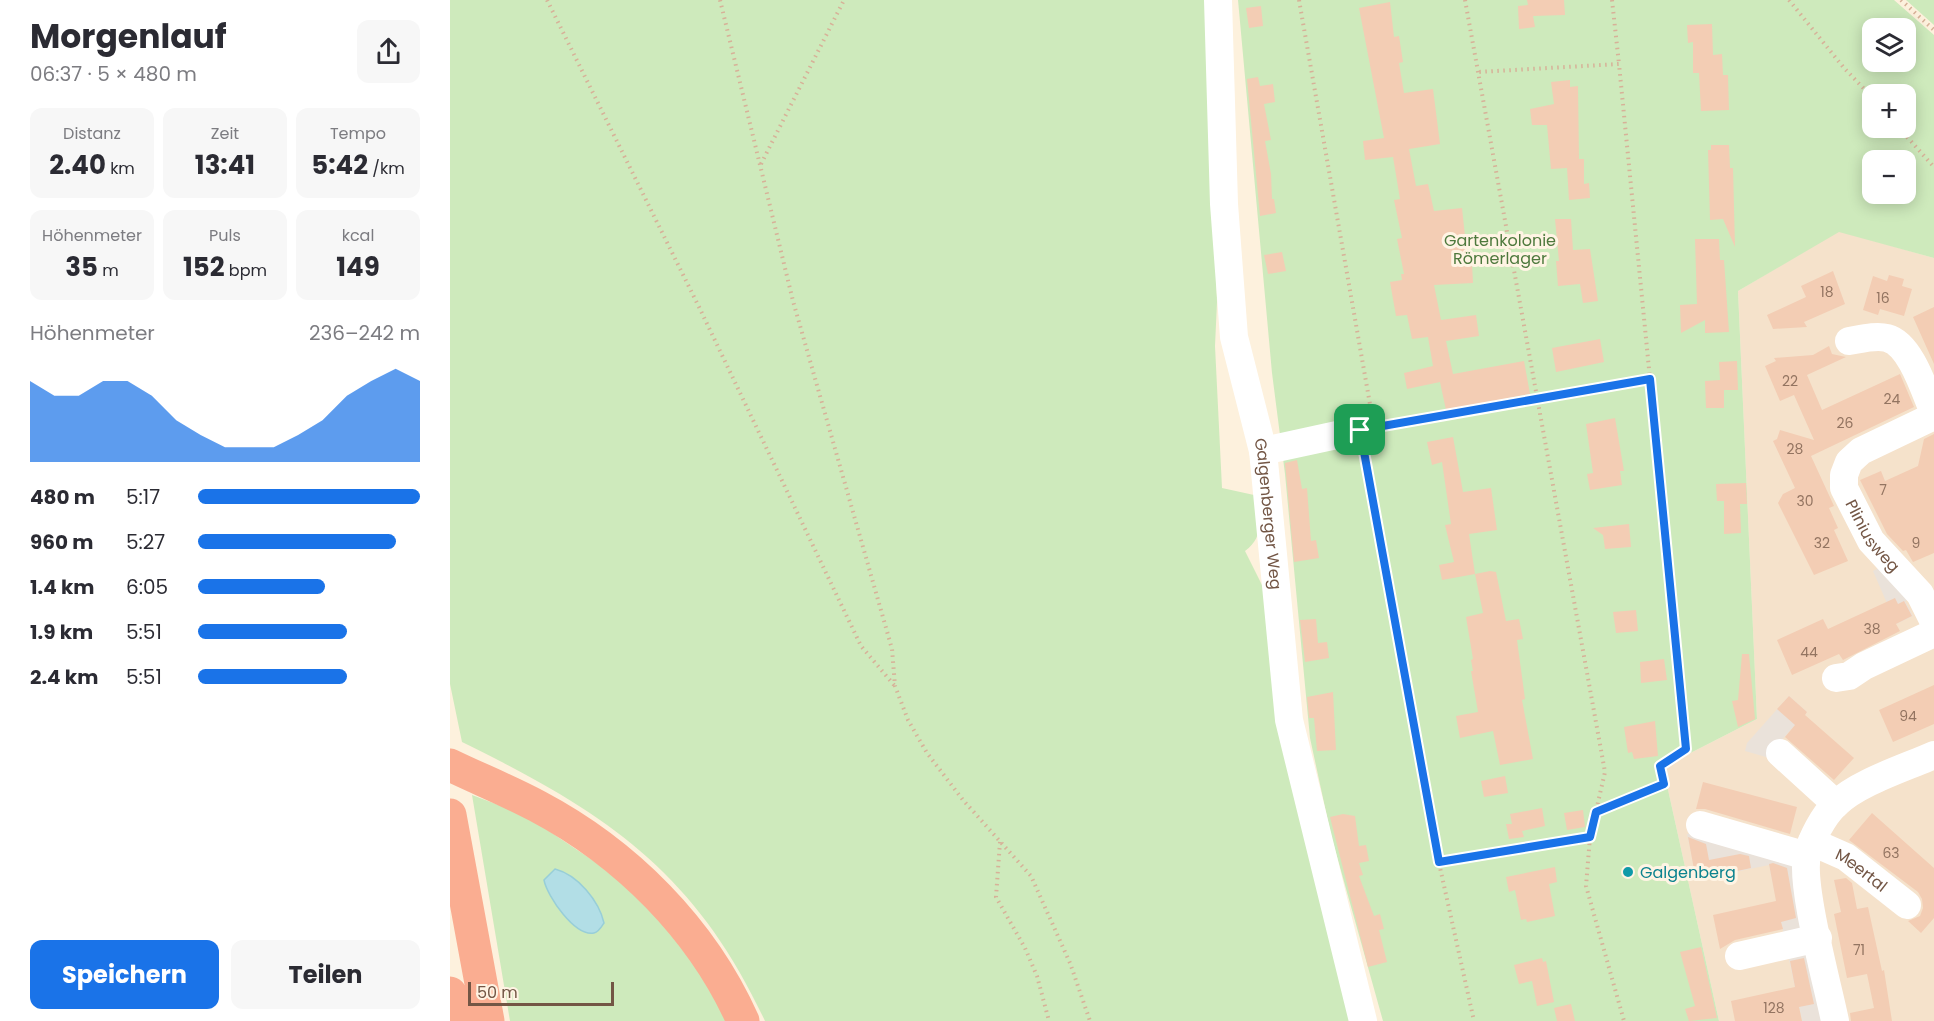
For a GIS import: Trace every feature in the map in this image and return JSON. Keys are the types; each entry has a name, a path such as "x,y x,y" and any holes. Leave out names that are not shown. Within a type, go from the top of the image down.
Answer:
{"highway":[{"path":"450,765 537,805 570,825 660,897 699,946 733,1000 742,1021"},
{"path":"450,814 488,1021"},
{"path":"450,993 455,1021"}],"street":[{"name":"Galgenberger Weg","path":"1218,0 1224,204 1230,303 1247,396 1263,451 1289,720 1363,1021"},
{"name":"Pliniusweg","path":"1849,341 1884,337 1900,345 1910,358 1934,414 1861,451 1849,462 1844,475 1844,488 1871,542 1920,594 1934,622"},
{"path":"1263,451 1367,429"},
{"path":"1836,678 1849,676 1864,666 1934,633"},
{"path":"1780,753 1836,804"},
{"path":"1810,849 1836,804 1867,785 1934,755"},
{"name":"Meertal","path":"1700,825 1846,857 1907,904"},
{"name":"Meertal","path":"1810,849 1807,886 1835,1021"},
{"path":"1739,956 1818,938"}],"path":[{"path":"547,0 699,307 861,646 894,686 908,720 927,753 999,842 1031,876 1070,963 1089,1021"},
{"path":"720,0 794,301 892,649 894,686"},
{"path":"760,164 844,0"},
{"path":"1299,0 1439,862 1474,1021"},
{"path":"1465,0 1605,772 1590,837 1586,876 1588,898 1624,1021"},
{"path":"1596,812 1664,784 1660,766 1686,749 1612,0"},
{"path":"1789,0 1862,87"},
{"path":"1901,0 1934,30"},
{"path":"1478,72 1619,64"},
{"path":"1908,138 1934,166"},
{"path":"1367,429 1650,379"},
{"path":"1439,862 1590,837"},
{"path":"999,842 996,897 1025,948 1049,1021"}],"shaded area":[{"path":"1839,231 1934,258 1934,1021 1719,1021 1663,767 1757,719 1738,291"},
{"path":"1880,567 1914,597 1905,601 1913,616 1896,624 1873,571"},
{"path":"1789,696 1807,712 1779,743 1780,761 1745,751 1747,743"},
{"path":"1703,831 1794,857 1808,936 1785,941 1769,865 1697,880 1687,834"},
{"path":"1811,945 1827,1021 1802,1021 1787,950"}],"green space":[{"path":"450,0 1207,0 1217,302 1215,346 1222,488 1254,495 1259,518 1258,532 1252,545 1245,551 1265,591 1357,1021 765,1021 738,969 709,924 677,886 641,852 603,822 560,794 462,742 450,684"},
{"name":"Gartenkolonie Römerlager","path":"1238,0 1894,0 1915,18 1862,18 1862,72 1916,72 1916,19 1934,35 1934,258 1839,232 1738,291 1757,719 1663,767 1719,1021 1383,1021 1331,835 1310,738 1285,474 1272,373"},
{"path":"1906,0 1934,0 1934,25"},
{"path":"472,795 525,815 649,898 732,1021 510,1021"}],"water":[{"path":"555,869 572,877 592,898 604,923 600,929 594,933 587,933 579,929 556,905 544,880"}],"building":[{"path":"1527,0 1564,0 1565,15 1533,16 1535,27 1519,29 1518,6 1528,5"},
{"path":"1390,2 1394,37 1399,36 1403,62 1399,63 1404,93 1433,89 1440,144 1409,149 1416,186 1428,184 1434,211 1462,208 1468,264 1472,263 1473,283 1434,285 1441,320 1476,315 1479,336 1446,341 1453,374 1524,361 1530,394 1446,410 1440,382 1407,389 1404,373 1433,366 1428,337 1412,339 1407,315 1396,316 1390,282 1402,280 1401,274 1404,274 1397,239 1402,238 1394,200 1400,199 1393,157 1365,160 1363,141 1384,138 1359,8"},
{"path":"1261,6 1263,26 1249,28 1246,8"},
{"path":"1712,24 1713,55 1722,54 1723,75 1728,75 1729,110 1701,111 1699,73 1693,73 1693,42 1688,43 1687,25"},
{"path":"1258,77 1260,86 1273,84 1275,102 1264,104 1271,140 1265,141 1271,174 1272,199 1274,199 1276,213 1260,216 1247,79"},
{"path":"1570,80 1570,87 1578,86 1579,159 1584,159 1584,184 1589,183 1590,198 1569,200 1567,168 1551,169 1547,125 1532,125 1530,109 1554,104 1551,82"},
{"path":"1711,145 1729,145 1730,168 1733,168 1735,247 1723,219 1710,220 1708,150 1711,150"},
{"path":"1555,219 1571,219 1573,250 1590,249 1598,301 1583,303 1580,284 1558,286 1556,261 1559,261"},
{"path":"1695,239 1719,239 1720,260 1724,260 1729,332 1705,333 1705,320 1681,333 1680,305 1697,304"},
{"path":"1282,252 1286,271 1268,274 1264,255"},
{"path":"1833,271 1845,304 1804,322 1807,327 1773,329 1767,315 1806,297 1801,286"},
{"path":"1889,275 1904,279 1902,286 1912,289 1904,316 1880,309 1878,315 1863,310 1873,276 1887,281"},
{"path":"1934,307 1934,364 1913,317"},
{"path":"1600,339 1604,362 1556,372 1552,348"},
{"path":"1829,346 1832,354 1846,357 1807,375 1822,410 1900,374 1914,407 1811,456 1834,506 1829,508 1838,528 1834,530 1848,561 1814,575 1778,503 1783,494 1795,488 1773,441 1777,439 1780,430 1814,440 1794,395 1780,401 1765,366 1776,361 1774,358 1813,355"},
{"path":"1737,361 1738,390 1724,390 1724,408 1706,408 1705,381 1720,380 1719,362"},
{"path":"1615,418 1624,471 1620,471 1622,485 1590,490 1587,474 1593,473 1586,424"},
{"path":"1934,434 1934,553 1913,562 1906,550 1903,551 1887,534 1860,480 1881,471 1885,481 1918,466 1924,439"},
{"path":"1453,437 1463,492 1491,488 1497,530 1469,534 1475,574 1442,580 1439,565 1454,562 1445,525 1451,524 1442,462 1432,465 1427,442"},
{"path":"1297,460 1302,489 1307,488 1311,541 1316,540 1319,558 1294,562 1285,463"},
{"path":"1746,483 1747,504 1740,504 1741,533 1724,534 1724,501 1717,501 1716,484"},
{"path":"1629,524 1631,547 1605,549 1603,535 1593,528"},
{"path":"1496,572 1506,621 1519,619 1523,639 1517,640 1525,699 1522,700 1533,759 1500,765 1493,731 1460,738 1456,716 1478,712 1471,671 1473,671 1471,660 1473,659 1466,617 1483,613 1475,574"},
{"path":"1895,598 1898,604 1904,601 1912,616 1896,624 1900,631 1843,660 1839,654 1792,675 1777,640 1823,619 1828,629"},
{"path":"1636,610 1638,631 1616,633 1613,612"},
{"path":"1316,619 1318,643 1327,642 1329,658 1305,662 1300,620"},
{"path":"1742,654 1749,654 1755,719 1738,727 1732,701 1738,700"},
{"path":"1664,659 1667,680 1641,683 1640,662"},
{"path":"1934,685 1934,724 1893,742 1879,710"},
{"path":"1333,692 1336,750 1317,751 1314,718 1309,718 1307,697"},
{"path":"1789,696 1807,712 1805,715 1854,758 1834,780 1785,737 1795,725 1777,709"},
{"path":"1655,721 1658,756 1634,759 1632,752 1628,753 1624,727"},
{"path":"1505,776 1508,793 1484,797 1481,781"},
{"path":"1703,782 1797,807 1790,834 1705,809 1696,809"},
{"path":"1542,808 1545,826 1522,831 1524,837 1509,839 1506,824 1512,824 1510,814"},
{"path":"1583,810 1585,827 1567,830 1564,813"},
{"path":"1872,813 1934,868 1934,918 1921,933 1908,921 1920,916 1923,908 1918,892 1849,840"},
{"path":"1343,814 1355,816 1359,846 1366,845 1369,861 1359,863 1363,875 1359,876 1374,916 1380,914 1384,929 1379,930 1387,962 1368,967 1330,817"},
{"path":"1688,837 1706,844 1709,860 1740,854 1749,856 1751,868 1696,880"},
{"path":"1773,863 1787,868 1796,918 1781,922 1783,929 1735,940 1720,949 1713,915 1776,901 1769,864"},
{"path":"1555,867 1557,882 1549,884 1555,916 1527,922 1526,919 1521,920 1515,890 1509,892 1506,877"},
{"path":"1846,878 1852,883 1857,909 1868,907 1882,971 1884,970 1892,1021 1851,1021 1850,1013 1874,1008 1867,974 1847,978 1834,914 1841,912 1834,880"},
{"path":"1701,947 1717,1018 1689,1021 1685,1009 1695,1006 1680,952"},
{"path":"1542,958 1543,962 1546,961 1554,1002 1537,1006 1532,981 1519,984 1514,965"},
{"path":"1804,958 1814,1004 1799,1007 1802,1021 1735,1021 1731,1001 1795,987 1790,961"},
{"path":"1571,1004 1575,1021 1557,1021 1554,1008"}],"place":[{"name":"Galgenberg","path":"1628,872"}],"route":[{"path":"1650,379 1686,749 1660,766 1664,784 1596,812 1590,837 1439,862 1360,430 1650,379"}]}
